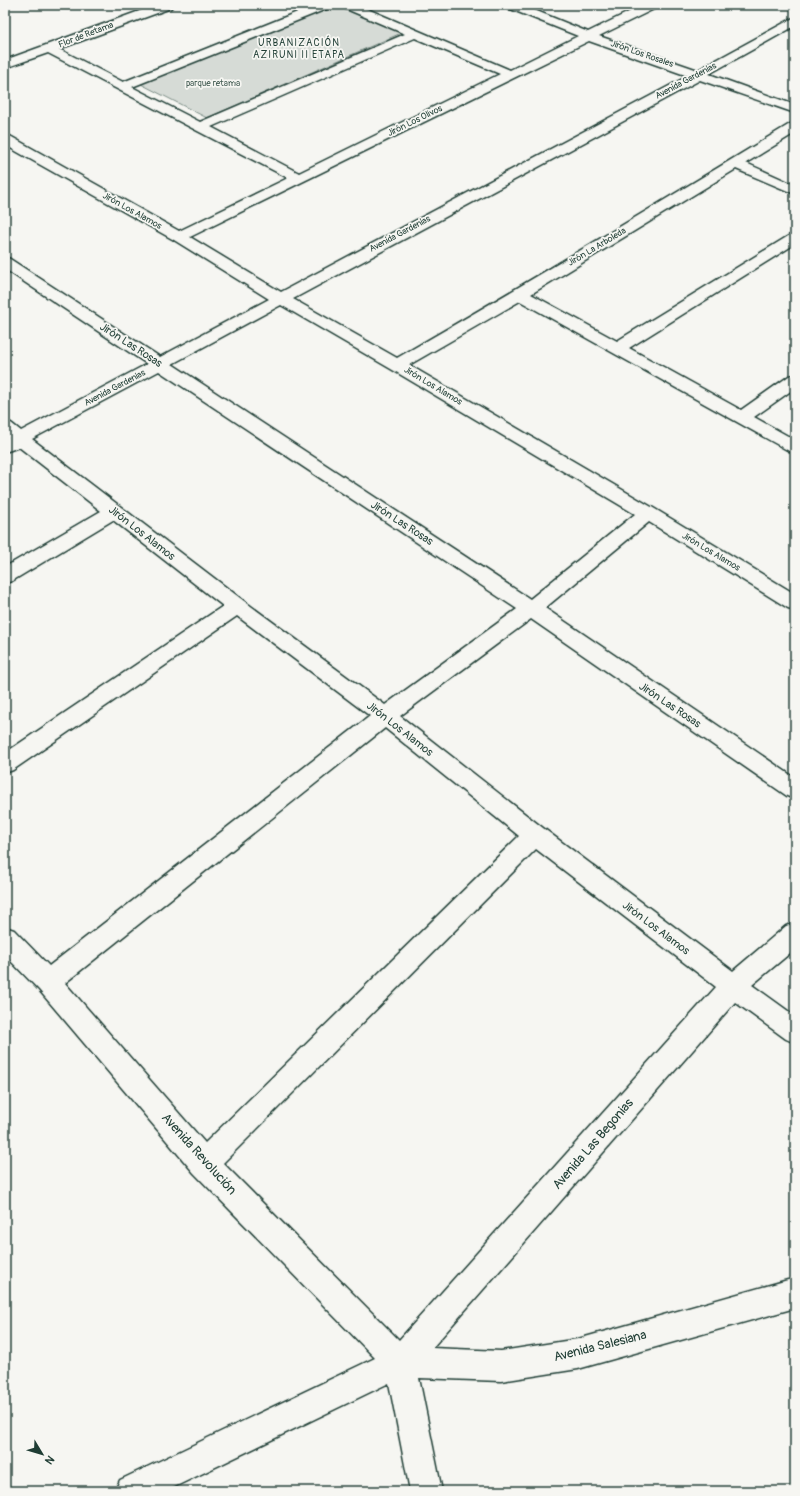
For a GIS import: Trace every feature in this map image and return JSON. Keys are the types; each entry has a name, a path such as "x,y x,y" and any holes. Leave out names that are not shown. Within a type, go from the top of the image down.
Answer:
{"street":[{"name":"Flor de Retama","path":"5,64 50,49 167,5"},
{"path":"123,86 325,5"},
{"path":"348,5 510,74"},
{"name":"Jirón Los Rosales","path":"512,5 588,36 795,109"},
{"name":"Jirón Los Olivos","path":"179,237 652,5"},
{"name":"Avenida Gardenias","path":"10,437 160,364 279,298 699,75 795,21"},
{"path":"200,127 416,33"},
{"path":"50,49 298,178"},
{"name":"Jirón La Arboleda","path":"397,365 520,294 795,127"},
{"name":"Jirón Los Alamos","path":"5,139 179,237 279,298 397,365 648,513 795,603"},
{"path":"735,163 795,190"},
{"path":"618,348 795,238"},
{"name":"Jirón Las Rosas","path":"5,262 531,609 795,790"},
{"path":"520,294 795,447"},
{"path":"742,417 795,380"},
{"name":"Jirón Los Alamos","path":"10,437 115,511 237,606 385,716 535,835 732,986 795,1031"},
{"path":"5,576 115,511"},
{"path":"48,982 385,716 531,609 648,513"},
{"path":"5,764 237,606"},
{"path":"204,1163 535,835"},
{"name":"Avenida Las Begonias","path":"400,1362 732,986 795,934"},
{"name":"Avenida Revolución","path":"5,938 48,982 204,1163 400,1362"},
{"name":"Avenida Salesiana","path":"400,1362 501,1366 578,1354 795,1293"},
{"path":"130,1491 400,1362 426,1491"}],"green space":[{"name":"parque retama","path":"325,5 348,5 408,30 207,118 137,82"}],"district":[{"name":"URBANIZACIÓN AZIRUNI II ETAPA","path":"299,48"}]}
